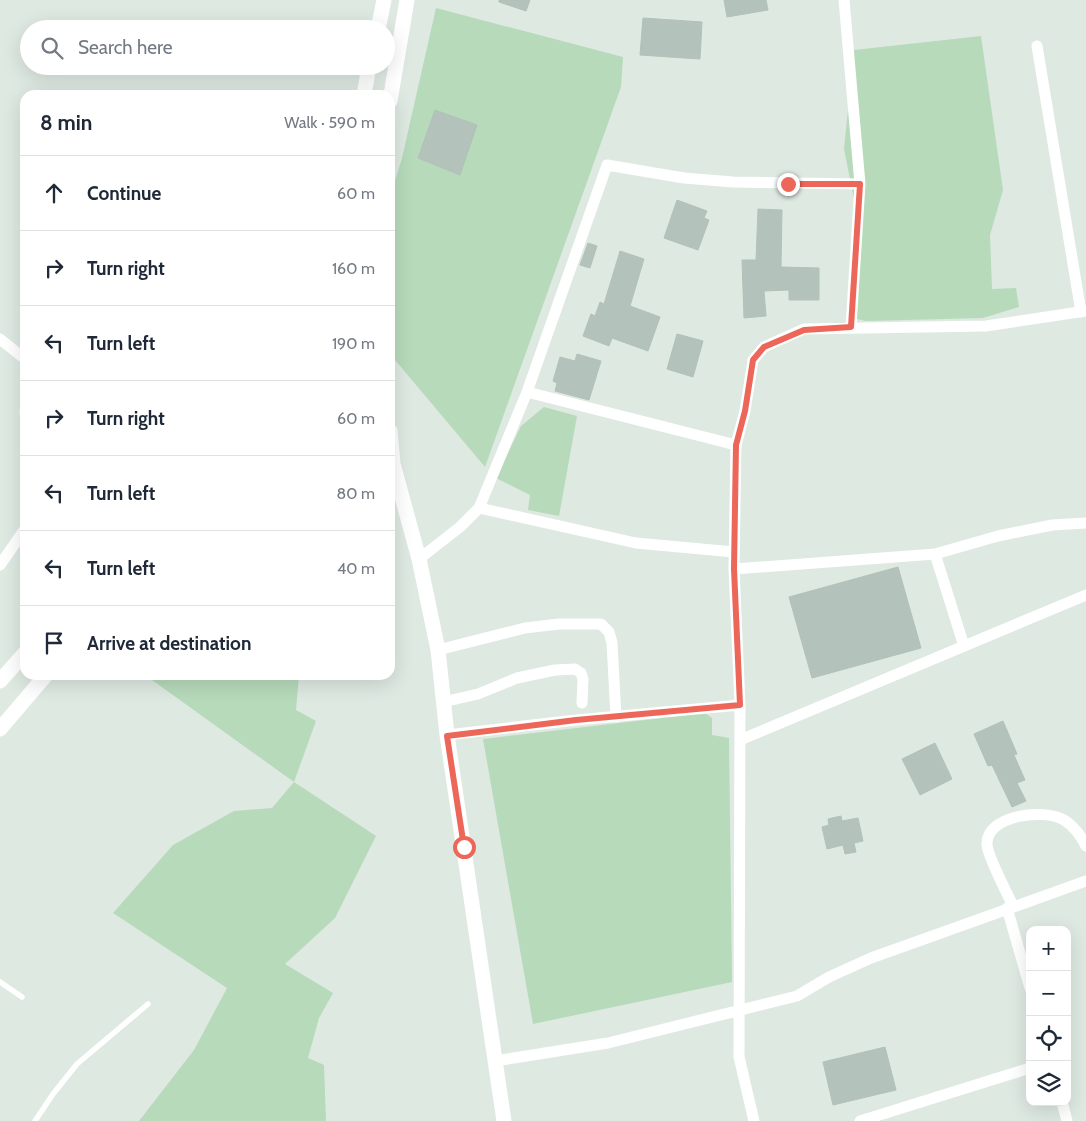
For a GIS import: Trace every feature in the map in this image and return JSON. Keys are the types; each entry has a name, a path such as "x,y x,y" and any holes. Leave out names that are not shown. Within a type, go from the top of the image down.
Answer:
{"street":[{"path":"380,20 384,0"},
{"path":"395,69 406,0"},
{"path":"844,0 860,184 851,327"},
{"path":"754,1121 739,1057 740,705 734,569 736,445 745,411 753,360 764,347 804,330 851,327 986,326 1083,312 1037,46"},
{"path":"365,90 367,75"},
{"path":"392,90 394,75"},
{"path":"419,559 460,527 479,508 527,392 607,165 684,178 733,182 860,184"},
{"path":"0,340 20,355"},
{"path":"527,392 736,445"},
{"path":"395,473 419,559 438,650 447,736 504,1121"},
{"path":"479,508 636,543 734,552"},
{"path":"734,569 935,554 998,536 1052,525 1086,523"},
{"path":"0,565 20,535"},
{"path":"935,554 964,646"},
{"path":"740,740 964,646 1085,598"},
{"path":"438,650 525,628 559,624 601,624 609,632 612,643 616,717"},
{"path":"0,681 20,658"},
{"path":"443,702 478,694 517,678 555,670 575,669 580,673 582,679 582,703"},
{"path":"0,729 42,680"},
{"path":"447,736 740,705"},
{"path":"1026,972 1010,907 987,846 989,832 997,824 1014,818 1048,814 1067,823 1080,835 1086,846"},
{"path":"495,1061 608,1043 797,996 829,976 871,958 1086,881"},
{"path":"860,1121 1026,1069"},
{"path":"1063,1106 1067,1121"}],"lane":[{"path":"0,982 22,997"},
{"path":"35,1121 53,1094 77,1064 148,1004"}],"green space":[{"path":"436,8 623,57 621,87 485,467 395,360 395,181"},
{"path":"981,36 1003,190 990,235 992,289 1016,288 1019,307 983,318 866,321 848,317 854,199 844,149 854,50"},
{"path":"544,407 577,416 559,516 528,510 530,495 496,478 521,426"},
{"path":"152,680 299,680 296,710 316,721 294,782"},
{"path":"705,713 712,718 712,735 729,738 732,982 533,1024 483,739"},
{"path":"294,782 376,836 335,918 285,964 333,993 319,1018 308,1058 324,1065 326,1121 139,1121 194,1050 227,988 113,913 173,845 234,811 272,808"}],"building":[{"path":"499,0 530,0 526,11 499,2"},
{"path":"724,0 766,0 768,10 727,17"},
{"path":"643,18 702,22 700,59 640,55"},
{"path":"435,110 477,125 460,175 418,158"},
{"path":"677,200 707,211 704,218 709,220 698,250 664,238"},
{"path":"758,209 782,210 781,267 819,268 819,300 789,300 789,290 764,291 766,316 744,318 742,260 756,260"},
{"path":"588,243 597,246 590,268 580,265"},
{"path":"620,251 644,259 630,306 660,317 648,351 612,338 609,346 583,336 591,314 595,316 600,302 604,304"},
{"path":"677,334 703,341 693,377 667,369"},
{"path":"577,354 601,361 589,400 555,391 557,383 553,381 560,357 575,361"},
{"path":"898,567 921,648 812,678 789,597"},
{"path":"1003,721 1017,754 1014,755 1025,780 1017,783 1026,801 1012,807 992,765 988,766 974,734"},
{"path":"935,743 952,779 920,795 902,759"},
{"path":"841,816 842,821 858,818 863,841 854,843 856,852 845,854 843,845 827,849 822,827 829,825 828,819"},
{"path":"885,1047 896,1090 833,1105 823,1062"}],"route":[{"path":"464,847 447,736 576,720 740,705 734,569 736,445 745,411 753,360 764,347 783,337 804,330 851,327 860,184 788,184"}]}
